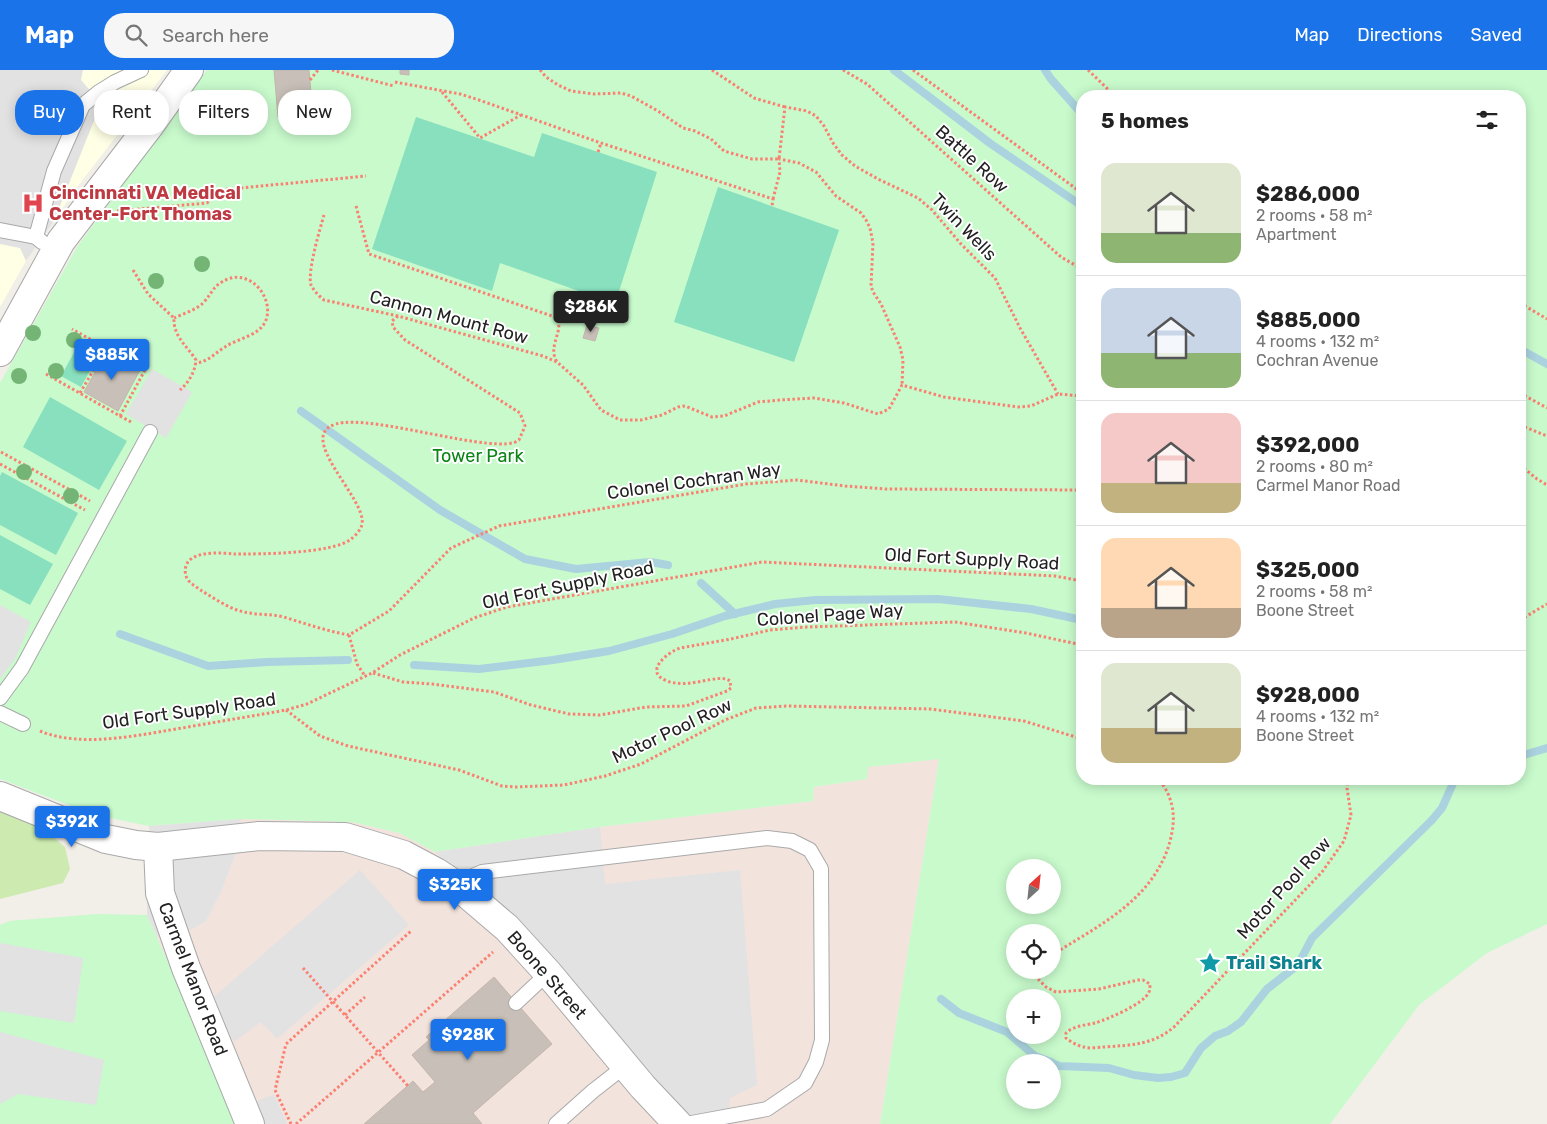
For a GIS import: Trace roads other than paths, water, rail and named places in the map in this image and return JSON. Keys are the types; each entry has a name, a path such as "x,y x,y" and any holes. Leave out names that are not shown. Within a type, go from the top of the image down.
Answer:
{"street":[{"path":"0,352 45,244 81,214 150,125 189,70"},
{"path":"0,796 106,838 136,845 158,847"},
{"name":"Boone Street","path":"158,847 259,836 345,837 404,855 436,872 459,886 513,934 625,1066 678,1124"},
{"name":"Carmel Manor Road","path":"158,847 160,893 186,968 250,1124"}],"lane":[{"path":"0,230 45,244 54,171 83,105 115,82 141,70"},
{"path":"0,698 22,668 150,432"},
{"path":"0,713 23,724"},
{"path":"459,886 482,872 767,838 792,841 810,850 821,869 822,1040 816,1062 805,1083 767,1109 686,1124"},
{"path":"516,1003 548,973"},
{"path":"556,1124 625,1066"}],"waterway":[{"path":"894,70 991,144 1076,202"},
{"path":"1045,70 1076,107"},
{"path":"1526,352 1547,364"},
{"path":"301,411 440,510 525,559 576,569 650,562 668,565"},
{"path":"701,583 735,614"},
{"path":"414,665 479,669 609,651 672,634 725,616 775,604 815,600 938,599 1031,609 1076,619"},
{"path":"120,634 208,666 348,660"},
{"path":"1526,754 1547,748"},
{"path":"1061,1066 1109,1068 1134,1075 1158,1078 1185,1073 1201,1048 1215,1036 1228,1031 1241,1022 1267,989 1300,961 1312,938 1432,820 1442,808 1452,785"},
{"path":"941,999 959,1013 1007,1032 1033,1054"}],"place":[{"name":"Cincinnati VA Medical Center-Fort Thomas","path":"33,203"},
{"name":"Trail Shark","path":"1210,963"}],"park label":[{"name":"Tower Park","path":"478,456"}]}
